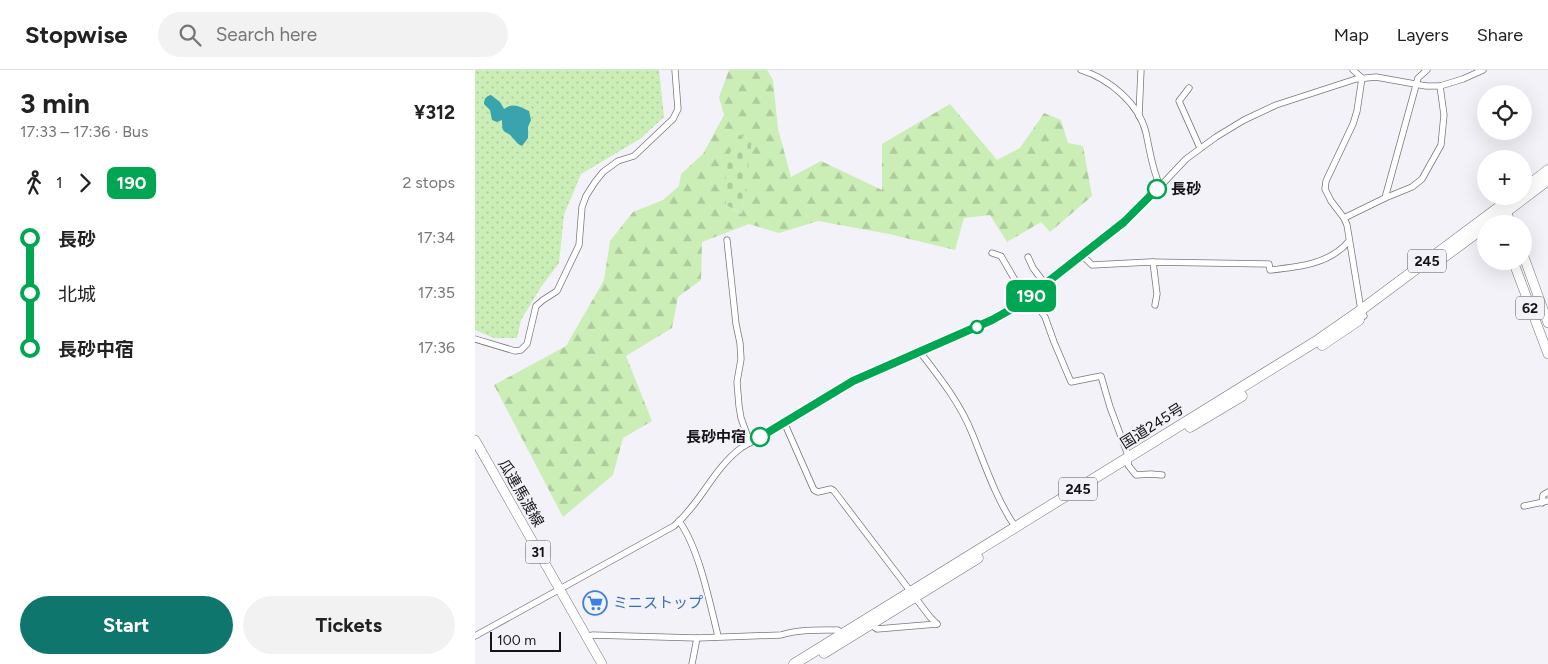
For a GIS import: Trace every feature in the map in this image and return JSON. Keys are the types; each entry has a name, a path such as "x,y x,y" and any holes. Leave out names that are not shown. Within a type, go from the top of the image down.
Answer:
{"highway":[{"path":"1532,183 1548,170"},
{"name":"国道245号","path":"1505,208 1548,180"},
{"name":"国道245号","path":"1499,215 1507,205"},
{"name":"国道245号","path":"1363,313 1477,232"},
{"name":"国道245号","path":"794,664 842,634 913,595 1363,313 1477,232"},
{"name":"国道245号","path":"806,664 871,625 913,595 1016,528 1128,461"}],"main road":[{"path":"1505,208 1508,215"},
{"name":"62","path":"1516,270 1548,354"},
{"name":"62","path":"1529,270 1548,323"},
{"name":"瓜連馬渡線","path":"475,440 602,664"}],"street":[{"path":"475,339 515,351 521,350 527,344 537,306 557,290 579,245 582,207 586,196 603,172 618,161 634,156 673,119 677,109 675,70"},
{"path":"1081,70 1113,86 1129,102 1139,116 1145,131 1150,160 1160,186"},
{"path":"1139,116 1141,70"},
{"path":"1353,70 1362,78"},
{"path":"1385,198 1417,84 1420,76 1427,70"},
{"path":"475,636 658,536 679,522 726,461 750,443 784,422 853,381 992,320 1028,298 1136,212 1179,166 1200,148 1237,124 1257,113 1284,103 1362,78 1376,77 1440,86 1483,70"},
{"path":"1362,78 1353,124 1325,181 1325,189 1331,201 1344,218 1363,313"},
{"path":"1344,218 1412,186 1422,179 1441,145 1444,115 1440,86"},
{"path":"1189,88 1179,101 1200,148"},
{"path":"727,240 736,324 740,343 741,359 737,382 739,406 741,418 750,443"},
{"path":"1083,256 1092,265 1153,262 1269,264 1270,270 1306,265 1326,259 1349,240"},
{"path":"992,253 1001,256 1028,298 1045,317 1071,382 1101,376 1128,461 1137,475 1162,475"},
{"path":"1028,257 1033,268 1045,284"},
{"path":"1153,262 1157,294 1155,305"},
{"path":"920,352 951,391 972,433 990,480 1016,528"},
{"path":"784,422 814,490 818,492 834,491 937,624 877,629 871,625"},
{"path":"1524,506 1545,502 1543,495 1548,492"},
{"path":"679,522 691,544 704,581 718,636"},
{"path":"586,637 592,635 697,638 781,635 793,631 814,630 838,630 842,634"},
{"path":"693,664 697,638"}],"green space":[{"path":"475,70 659,70 664,117 640,139 581,174 564,215 559,263 541,287 521,320 517,338 494,338 475,330"},
{"path":"729,70 767,70 773,80 778,129 791,177 821,161 882,190 882,144 950,104 997,160 1020,148 1044,113 1061,120 1068,143 1083,146 1092,196 1050,232 1041,222 1007,242 990,215 964,218 955,250 889,234 818,221 779,233 749,224 702,242 701,280 678,297 672,328 626,356 652,421 623,438 613,475 563,517 494,385 566,346 604,280 610,241 633,212 663,200 679,186 681,174 703,154 724,115 719,97","holes":["751,138 742,214 726,205"]},
{"path":"739,135 752,139 742,214 726,205 726,161"}],"water":[{"path":"491,95 500,102 504,109 513,106 529,111 531,120 528,127 528,138 522,146 504,132 502,120 497,122 492,120 490,110 484,104 486,98"}],"bus line":[{"name":"190","path":"760,437 853,381 951,339 1017,306 1083,256 1136,212 1157,189"}],"place":[{"name":"長砂","path":"1157,189"},
{"name":"長砂中宿","path":"760,437"},
{"name":"ミニストップ","path":"595,603"}]}
